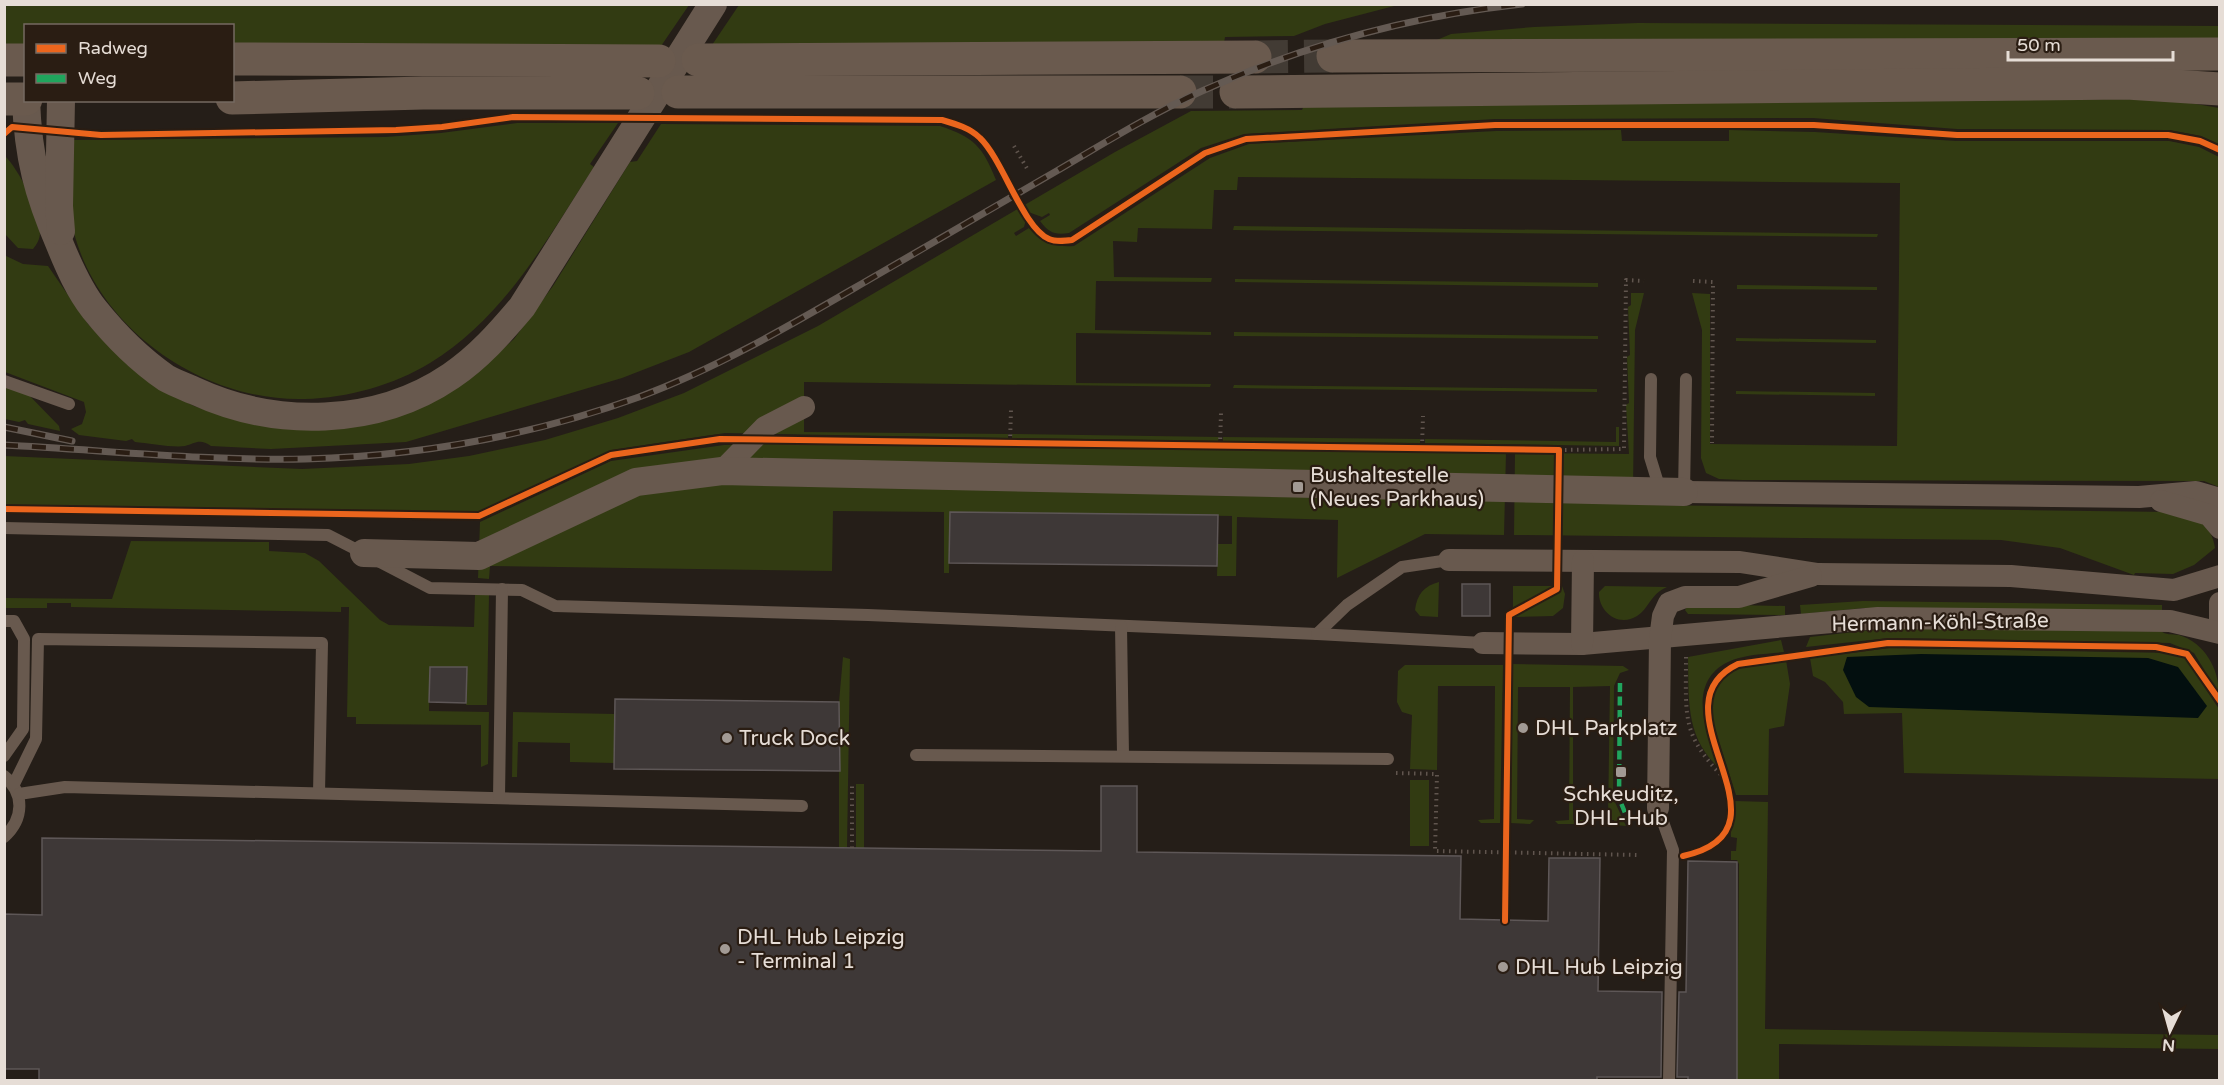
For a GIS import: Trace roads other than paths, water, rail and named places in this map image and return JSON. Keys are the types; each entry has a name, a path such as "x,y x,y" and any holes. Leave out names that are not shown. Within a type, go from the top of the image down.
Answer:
{"main road":[{"path":"1333,56 2220,54"},
{"path":"698,60 1256,57"},
{"path":"234,59 658,61"},
{"path":"4,60 24,60"},
{"path":"1236,92 2127,83 2220,89"},
{"path":"678,92 1180,92"},
{"path":"234,98 423,93 638,93"},
{"path":"4,99 24,100"}],"street":[{"path":"26,102 28,141 39,196 69,268 93,308 137,354 168,379 219,402 261,414 315,418 359,413 404,401 450,377 489,347 522,307 713,4"},
{"path":"61,102 59,206 63,251"},
{"path":"4,139 34,172"},
{"path":"722,471 765,427 804,406"},
{"path":"364,553 479,556 636,482 722,471 1684,492 2139,497 2196,492 2220,499"},
{"path":"2139,497 2176,504 2209,515 2220,528"},
{"name":"Hermann-Köhl-Straße","path":"1449,560 1740,562 1818,574 2011,576 2174,590 2220,576"},
{"path":"1582,644 1583,561"},
{"name":"Hermann-Köhl-Straße","path":"1658,808 1660,639 1663,616 1669,603 1685,597 1739,597 1818,574"},
{"path":"2220,603 2220,619"},
{"name":"Hermann-Köhl-Straße","path":"1483,644 1582,644 1660,639 1878,618 2170,621 2220,633"}],"lane":[{"path":"1651,379 1650,457 1658,483 1684,492 1686,380"},
{"path":"4,381 69,404"},
{"path":"4,528 327,535 430,588 522,590 555,606 1317,634 1483,644"},
{"path":"1317,634 1347,604 1402,567 1449,560"},
{"path":"499,798 502,589"},
{"path":"4,621 14,621 24,639 23,729 4,756"},
{"path":"1121,626 1123,755"},
{"path":"4,837 14,827 19,817 12,785 36,739 38,639 322,643 319,793"},
{"path":"916,755 1388,759"},
{"path":"12,785 802,806"},
{"path":"1658,808 1673,850 1669,1080"}],"tunnel":[{"path":"1255,57 1333,56"},
{"path":"1180,92 1236,92"}],"railway":[{"path":"4,445 192,457 305,459 390,454 474,442 557,423 639,397 731,357 819,309 1130,128 1202,91 1279,60 1359,35 1440,16 1522,4"},
{"path":"4,427 72,441"}],"place":[{"name":"Bushaltestelle (Neues Parkhaus)","path":"1298,487"},
{"name":"DHL Parkplatz","path":"1523,728"},
{"name":"Truck Dock","path":"727,738"},
{"name":"Schkeuditz, DHL-Hub","path":"1621,772"},
{"name":"DHL Hub Leipzig - Terminal 1","path":"725,949"},
{"name":"DHL Hub Leipzig","path":"1503,967"}]}
